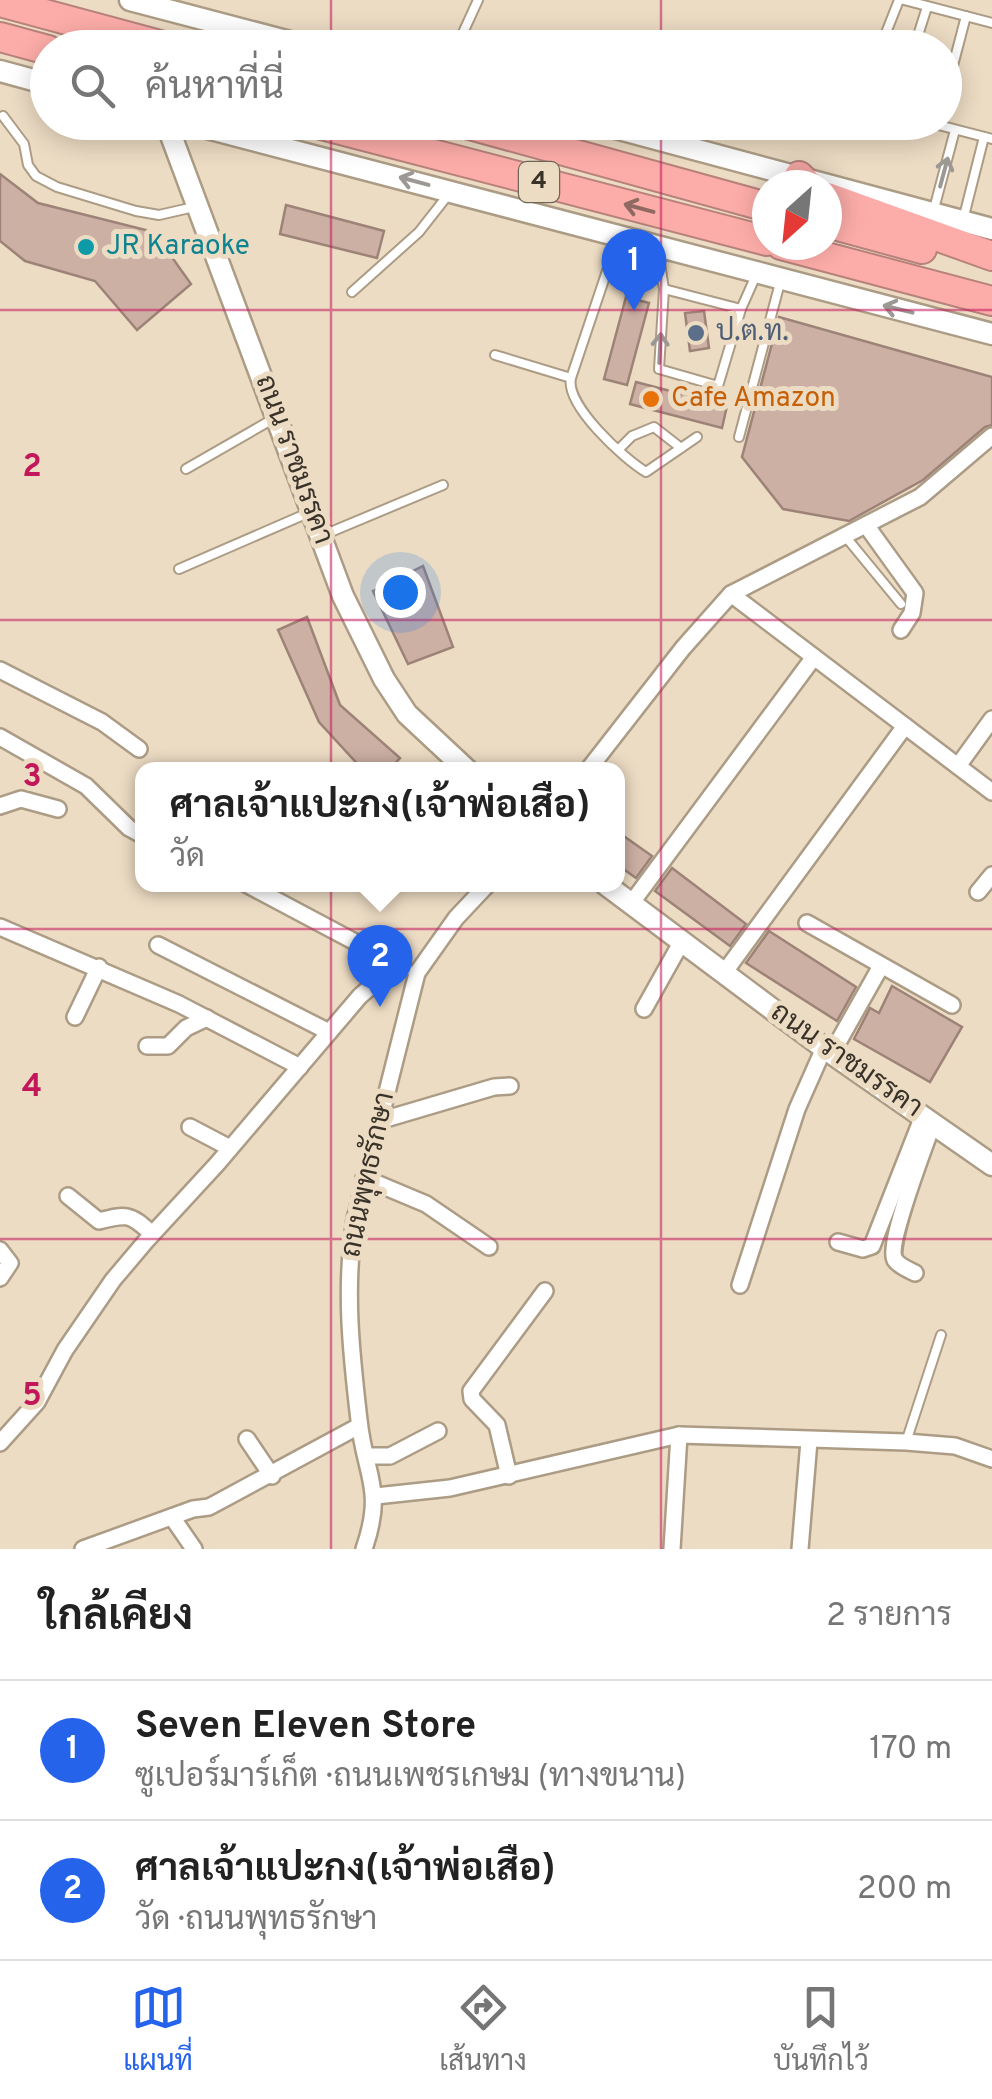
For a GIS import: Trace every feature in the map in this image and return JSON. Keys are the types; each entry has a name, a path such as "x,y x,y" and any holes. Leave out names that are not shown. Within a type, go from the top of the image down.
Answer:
{"highway":[{"path":"0,2 104,30"},
{"path":"0,37 30,45"},
{"name":"4","path":"379,140 752,238"},
{"name":"4","path":"524,140 752,203"},
{"path":"842,202 992,256"},
{"path":"842,227 992,268"},
{"path":"837,260 992,302"}],"main road":[{"path":"130,0 168,5 253,30"},
{"path":"0,71 30,79"},
{"name":"ถนน ราชมรรคา","path":"173,140 343,596 384,679 407,714 458,762"},
{"name":"4","path":"253,140 992,334"},
{"path":"659,140 768,170"},
{"path":"842,190 992,230"},
{"name":"ถนน ราชมรรคา","path":"615,892 992,1165"}],"street":[{"path":"594,762 683,648 731,594 920,498 992,436"},
{"path":"866,526 915,594 912,613 901,630"},
{"path":"731,594 992,792"},
{"path":"630,905 814,657"},
{"path":"0,670 102,722 139,749"},
{"path":"958,766 992,719"},
{"path":"724,974 905,726"},
{"path":"0,737 86,786 135,832"},
{"path":"0,806 21,799 58,810"},
{"path":"978,892 992,875"},
{"path":"261,892 418,973"},
{"name":"ถนนพุทธรักษา","path":"364,1549 376,1496 359,1426 347,1296 350,1246 418,973 456,918 480,892"},
{"path":"806,923 952,1006"},
{"path":"0,927 99,967 300,1066"},
{"path":"644,1009 681,943"},
{"path":"158,945 329,1032"},
{"path":"0,1443 37,1402 65,1350 113,1280 360,996 396,965"},
{"path":"740,1285 798,1109 828,1050 882,966"},
{"path":"74,1016 99,967"},
{"path":"147,1046 168,1046 186,1028 207,1018"},
{"path":"379,1121 494,1087 510,1086"},
{"path":"838,1242 863,1249 872,1246 928,1120"},
{"path":"915,1273 898,1264 893,1252 928,1120"},
{"path":"190,1127 230,1148"},
{"path":"364,1178 426,1204 489,1247"},
{"path":"68,1196 99,1220 118,1214 126,1216 152,1234"},
{"path":"0,1250 10,1264 0,1278"},
{"path":"509,1476 497,1426 472,1398 471,1391 545,1291"},
{"path":"83,1549 124,1543 172,1516 209,1507 359,1426"},
{"path":"367,1456 383,1458 438,1431"},
{"path":"672,1549 679,1435"},
{"path":"376,1496 450,1488 679,1435 906,1442 954,1446 992,1459"},
{"path":"247,1440 272,1476"},
{"path":"800,1549 809,1441"},
{"path":"172,1516 194,1549"}],"lane":[{"path":"464,30 478,0"},
{"path":"888,30 902,0 992,22"},
{"path":"950,13 954,0"},
{"path":"919,30 926,7"},
{"path":"962,31 966,16"},
{"path":"3,116 24,144 28,165 36,176 57,188 159,215 198,206"},
{"path":"962,132 988,138 963,222"},
{"path":"933,214 952,140"},
{"path":"352,292 419,232 450,191"},
{"path":"618,238 572,378 571,392 618,450 649,472 696,436"},
{"path":"658,247 664,289 659,369 718,386 740,309 758,273"},
{"path":"739,437 781,279"},
{"path":"664,289 740,309"},
{"path":"495,356 572,378"},
{"path":"186,469 277,417"},
{"path":"618,450 632,436 654,427 682,448"},
{"path":"321,536 443,485"},
{"path":"179,568 312,511"},
{"path":"844,536 900,604"},
{"path":"906,1442 942,1335"}],"building":[{"name":"JR Karaoke","path":"0,174 38,203 154,232 191,284 137,330 95,281 25,261 0,241"},
{"path":"286,205 384,231 377,258 280,234"},
{"path":"626,297 649,303 627,385 604,379"},
{"path":"704,311 709,348 690,351 685,313"},
{"path":"779,317 992,377 992,425 923,480 849,521 783,509 742,457"},
{"path":"636,382 727,406 722,428 630,404"},
{"path":"423,566 453,647 408,664 373,591"},
{"path":"307,617 340,705 400,758 396,762 356,762 319,722 278,630"},
{"path":"625,837 652,856 636,878 625,870"},
{"path":"672,868 746,924 730,946 655,891"},
{"path":"769,931 856,987 837,1021 746,963"},
{"path":"892,986 962,1027 930,1082 854,1039 870,1008 879,1013"}],"place":[{"name":"JR Karaoke","path":"86,247"},
{"name":"Seven Eleven Store","path":"634,311"},
{"name":"ป.ต.ท.","path":"696,333"},
{"name":"Cafe Amazon","path":"651,399"},
{"name":"ศาลเจ้าแปะกง(เจ้าพ่อเสือ)","path":"380,1007"}]}
